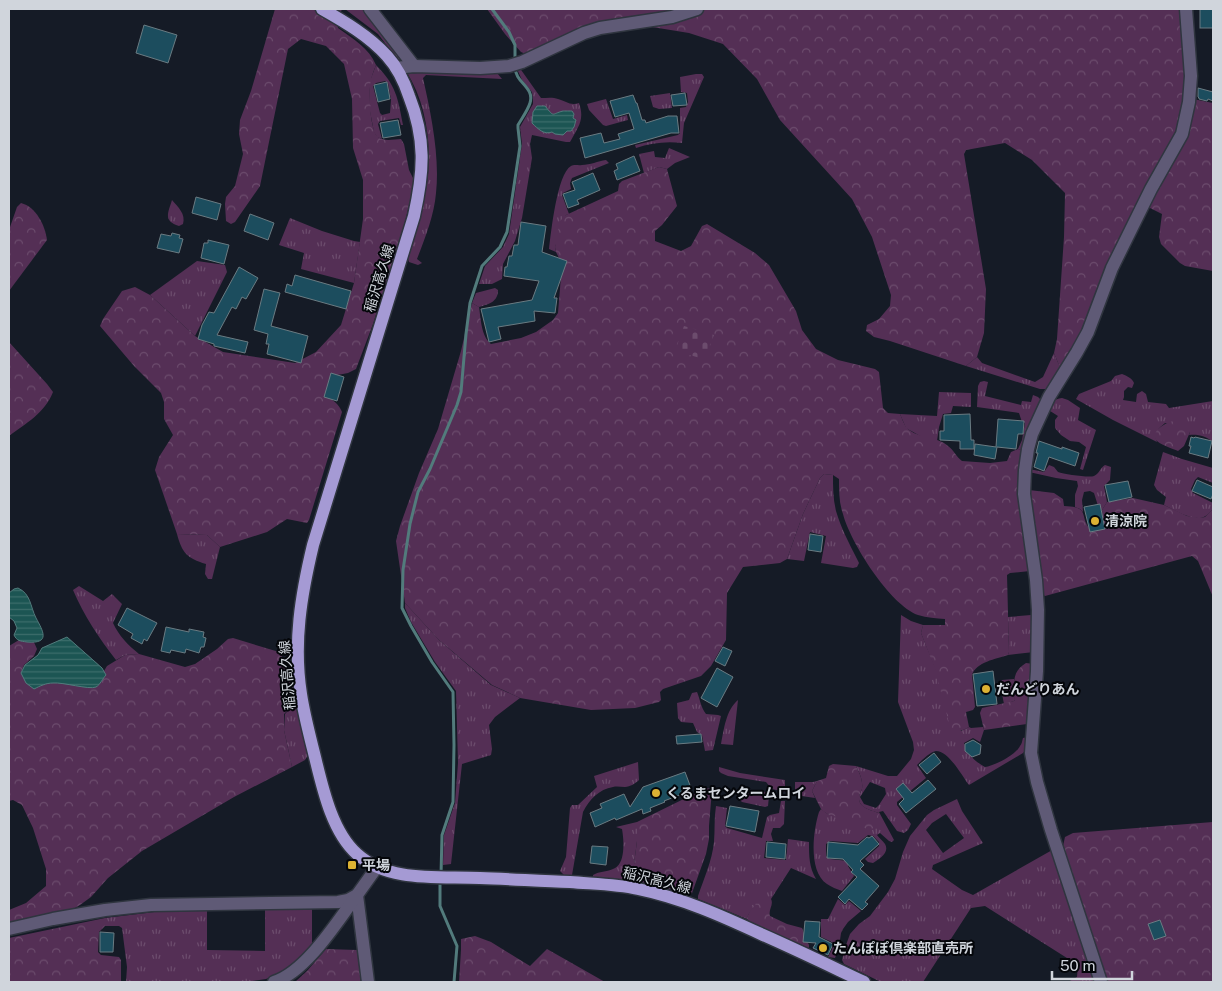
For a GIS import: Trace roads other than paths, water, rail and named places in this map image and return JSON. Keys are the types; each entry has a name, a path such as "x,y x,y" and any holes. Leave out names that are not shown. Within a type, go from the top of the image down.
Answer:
{"main road":[{"name":"稲沢高久線","path":"322,9 350,24 373,42 396,68 414,108 420,130 422,153 421,176 414,216 313,546 303,589 298,633 301,695 317,766 327,801 340,833 356,854 377,867 400,874 424,877 576,883 637,888 686,902 715,913 864,982"}],"street":[{"path":"370,9 414,66"},
{"path":"396,68 414,66 480,68 510,66 584,33 600,28 672,17 697,9"},
{"path":"1101,982 1051,830 1031,754 1037,671 1038,610 1036,580 1024,494 1025,470 1032,434 1049,397 1088,332 1112,268 1151,189 1182,134 1189,102 1191,76 1186,9"},
{"path":"274,982 283,979 295,971 308,959 377,867"},
{"path":"9,930 53,919 105,910 151,905 338,902 348,900 357,895"},
{"path":"357,895 368,982"}],"waterway":[{"path":"492,9 509,32 515,45 515,60"},
{"path":"441,875 442,835 453,802 453,692 432,662 402,608 403,570 410,524 418,492 430,469 461,392 470,303 482,266 500,247 507,232 520,146 518,125 528,108 531,98 530,93 518,77 515,67"},
{"path":"440,881 440,906 457,946 454,982"}],"place":[{"name":"清涼院","path":"1095,521"},
{"name":"だんどりあん","path":"986,689"},
{"name":"くるまセンタームロイ","path":"656,793"},
{"name":"平場","path":"352,865"},
{"name":"たんぽぽ倶楽部直売所","path":"823,948"}]}
